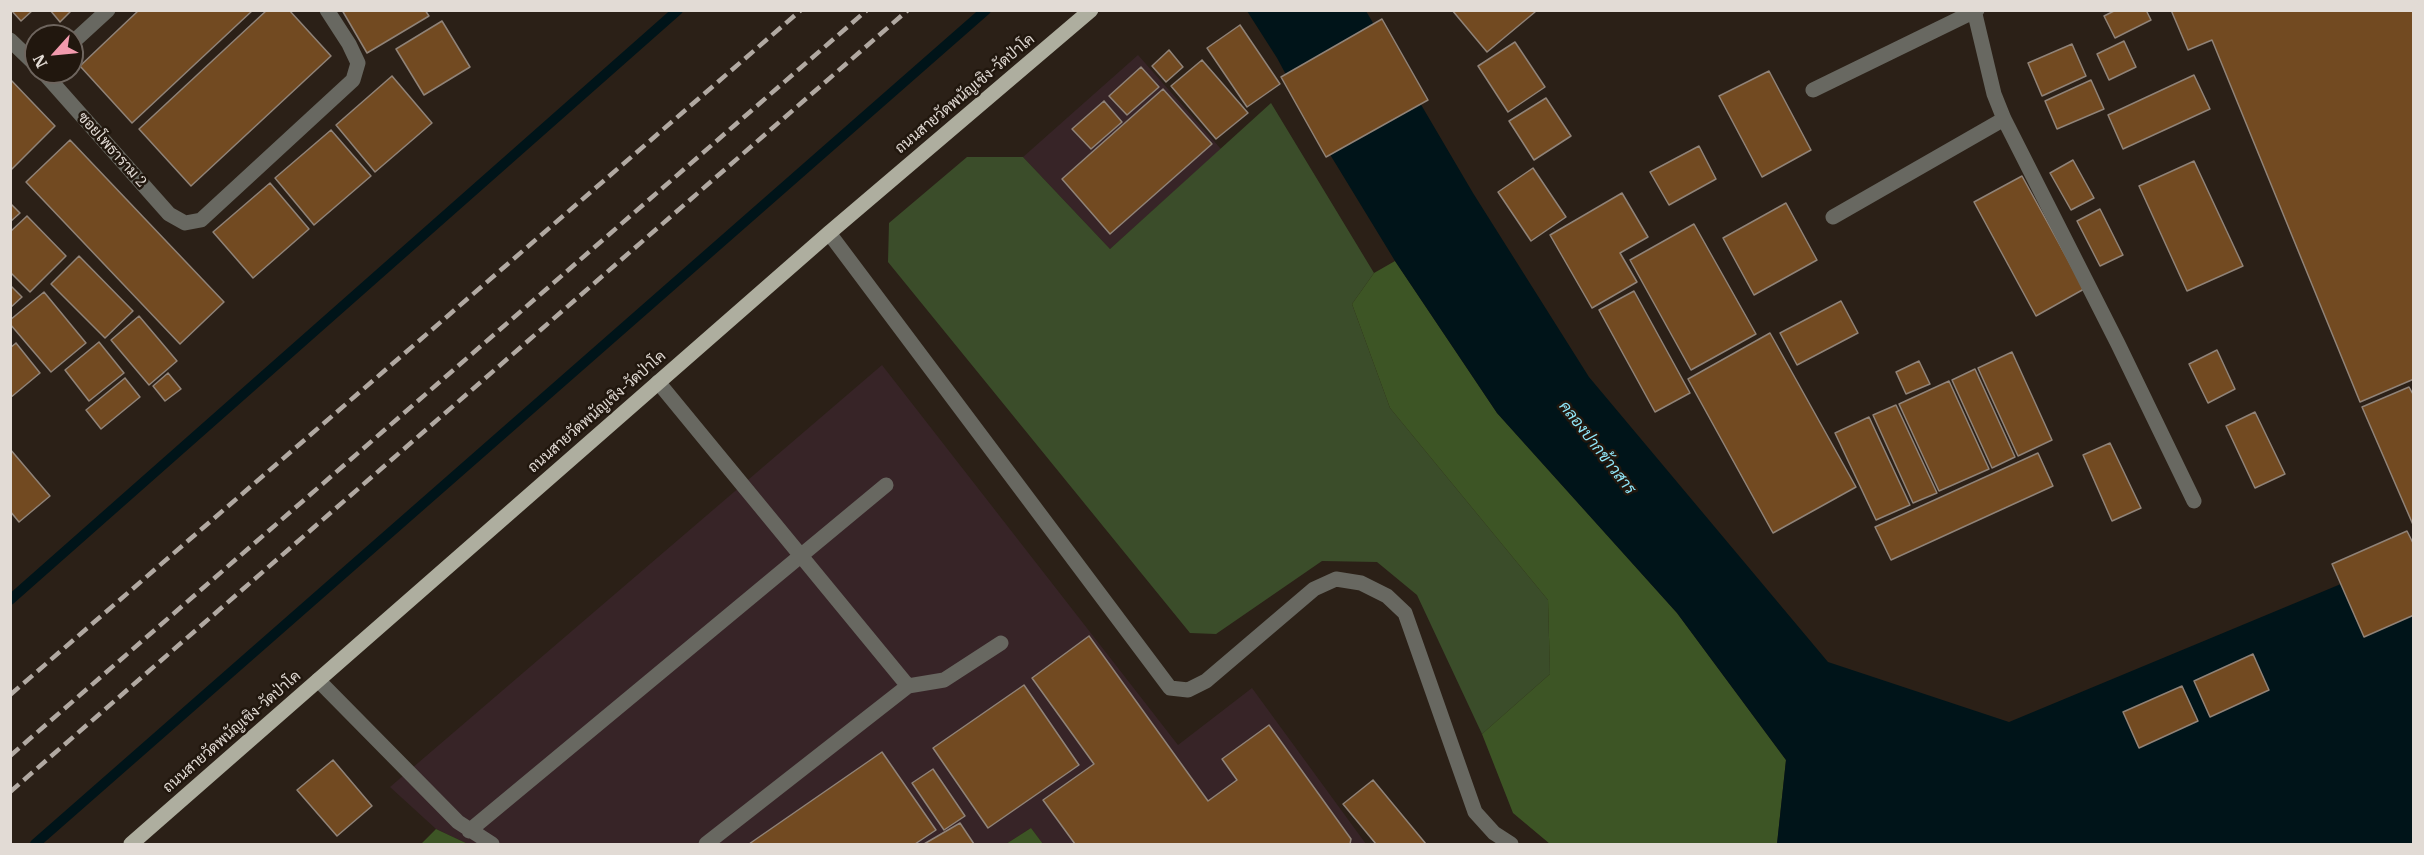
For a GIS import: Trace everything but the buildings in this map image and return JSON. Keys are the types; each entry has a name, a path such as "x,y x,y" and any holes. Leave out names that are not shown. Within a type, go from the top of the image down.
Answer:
{"main road":[{"name":"ถนนสายวัดพนัญเชิง-วัดป่าโค","path":"131,844 829,233 1091,10"}],"street":[{"path":"84,32 108,10"},
{"name":"ซอยโพธาราม 2","path":"54,84 169,214 185,223 201,220 353,80 358,63 349,44 327,10"},
{"path":"1813,90 1975,11 1994,94 2004,120 2118,344 2194,501"},
{"path":"10,40 24,53"},
{"path":"1833,217 2004,120"},
{"path":"829,233 1170,688 1188,690 1206,681 1314,589 1336,579 1361,583 1387,596 1405,613 1475,812 1494,833 1511,844"},
{"path":"658,382 908,686"},
{"path":"469,831 886,484"},
{"path":"706,844 908,686 944,680 1001,643"},
{"path":"318,681 469,831 492,844"}],"shaded area":[{"path":"1138,55 1221,149 1110,249 1023,157"},
{"path":"882,365 1178,745 1252,688 1366,844 1043,844 1031,828 1006,844 468,844 436,829 390,787"}],"green space":[{"path":"1271,103 1374,273 1352,304 1390,408 1548,600 1550,674 1482,734 1417,595 1377,562 1322,561 1216,634 1190,633 888,262 889,223 967,157 1023,157 1110,249"},
{"path":"1395,261 1497,413 1677,613 1786,760 1777,844 1550,844 1513,813 1482,734 1550,674 1548,600 1390,408 1352,304 1374,273"},
{"path":"1031,828 1043,844 1006,844"},
{"path":"436,829 468,844 421,844"}],"water":[{"name":"คลองปากข้าวสาร","path":"1247,11 1366,11 1473,193 1589,377 1828,662 2009,722 2413,554 2413,844 1777,844 1786,760 1677,613 1497,413 1395,261 1323,143 1277,58"}],"waterway":[{"path":"10,600 678,10"},
{"path":"35,844 986,10"}],"railway":[{"path":"10,695 801,10"},
{"path":"10,756 867,10"},
{"path":"10,792 908,10"}]}
